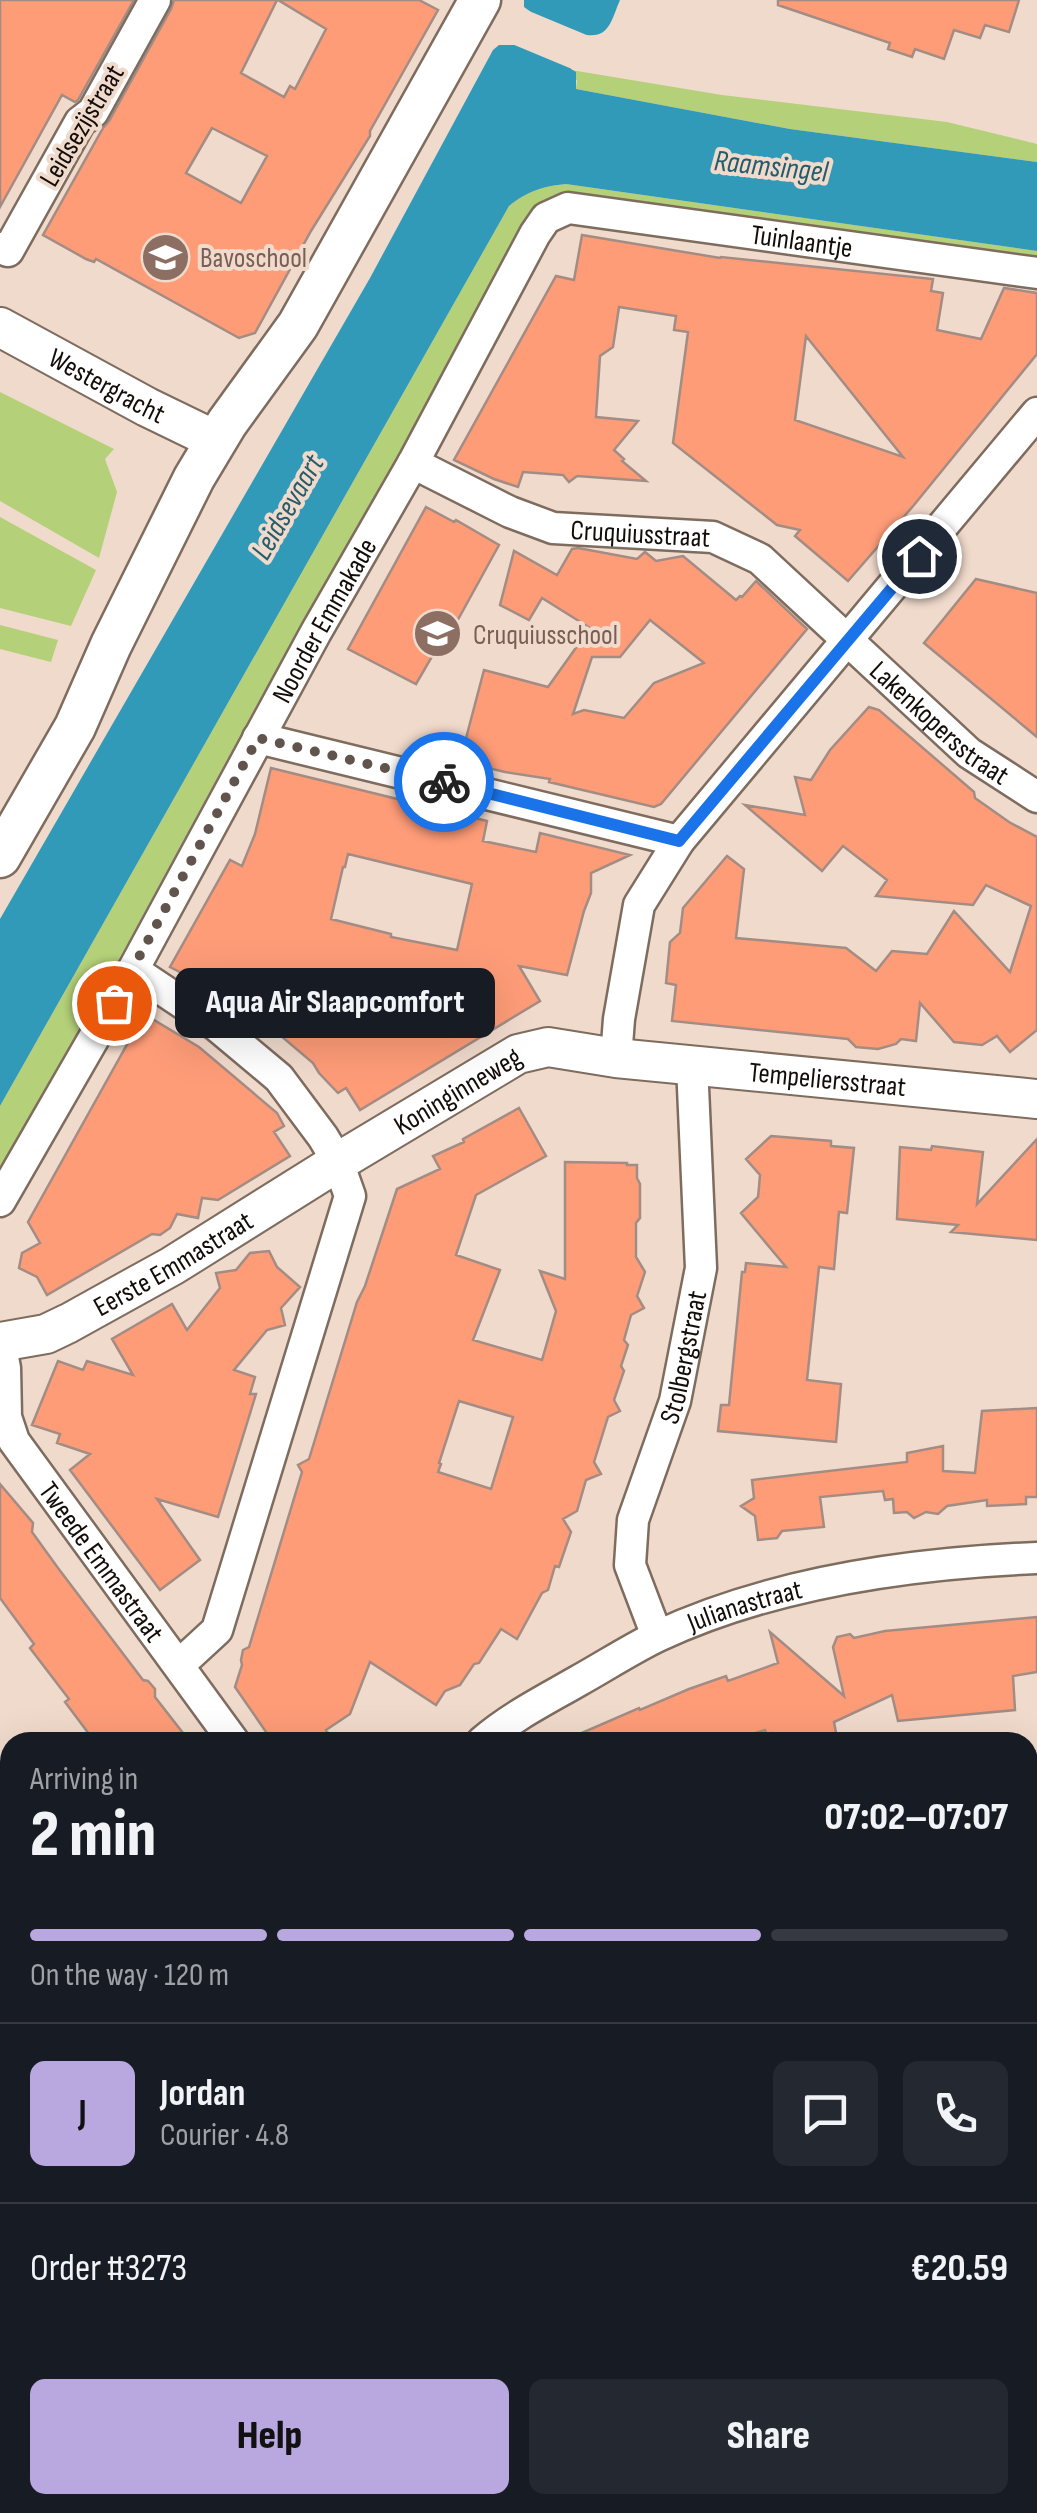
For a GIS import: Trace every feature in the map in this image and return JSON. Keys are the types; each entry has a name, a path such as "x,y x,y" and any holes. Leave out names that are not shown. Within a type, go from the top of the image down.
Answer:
{"main road":[{"path":"0,857 75,726 140,583 221,432 298,325 476,1"}],"street":[{"name":"Leidsezijstraat","path":"10,242 80,122 93,112 155,0"},
{"name":"Tuinlaantje","path":"568,208 1037,273"},
{"name":"Noorder Emmakade","path":"0,1201 133,970 536,234 546,218 568,208"},
{"name":"Westergracht","path":"0,327 148,407 221,432"},
{"path":"616,1058 639,905 679,841 1037,413"},
{"name":"Cruquiusstraat","path":"413,463 510,512 553,528 713,537 760,559 847,641"},
{"name":"Lakenkopersstraat","path":"847,641 969,753 1037,797"},
{"path":"258,738 679,841"},
{"path":"133,970 217,1026 279,1078 338,1162 350,1196 217,1630 179,1665 227,1732"},
{"name":"Koninginneweg","path":"338,1162 518,1054 548,1048 616,1058"},
{"name":"Tempeliersstraat","path":"616,1058 1037,1098"},
{"name":"Stolbergstraat","path":"657,1636 630,1564 633,1520 675,1401 700,1268 692,1065"},
{"name":"Eerste Emmastraat","path":"0,1342 46,1334 69,1324 172,1266 338,1162"},
{"name":"Tweede Emmastraat","path":"0,1342 6,1417 14,1442 179,1665"},
{"name":"Julianastraat","path":"494,1732 657,1636 719,1612 811,1586 919,1568 1037,1558"}],"green space":[{"path":"571,70 722,95 947,122 1037,144 1037,162 790,129 576,89 577,81"},
{"path":"566,184 1037,251 1037,259 534,210 400,457 256,706 0,1168 0,1106 509,206 536,190"},
{"path":"0,392 114,449 105,459 117,492 99,558 0,501"},
{"path":"0,517 96,570 71,626 0,608"},
{"path":"0,625 58,640 51,662 0,649"}],"water":[{"path":"524,0 620,0 605,30 587,35 571,69 576,72 576,89 790,129 1037,162 1037,251 566,184 536,190 509,206 0,1106 0,919 370,278 493,50 499,45 514,45 531,12 524,7"}],"pier":[{"path":"529,11 589,36 572,69 512,44"}],"building":[{"path":"0,0 134,0 78,100 62,95 0,207"},
{"path":"174,0 277,0 241,73 284,97 290,86 295,89 326,29 278,0 419,0 438,10 255,333 239,338 96,259 86,259 43,235","holes":["212,128 267,156 241,203 186,173"]},
{"path":"778,0 1019,0 1009,32 985,25 980,38 954,30 944,59 915,49 912,57 888,49 890,43 778,5"},
{"path":"582,235 720,258 933,279 931,291 943,293 937,330 981,339 1004,288 1037,293 1037,354 848,581 795,536 800,530 777,525 673,443 688,332 674,330 676,316 619,307 613,347 600,356 596,417 638,421 614,450 646,481 577,476 569,482 563,475 523,472 518,487 454,460 556,276 574,280","holes":["806,336 903,457 795,420"]},
{"path":"426,507 499,545 438,656 434,653 416,684 348,649"},
{"path":"572,549 637,559 645,552 656,561 683,556 736,600 756,581 807,629 661,804 654,807 549,782 550,779 460,761 484,670 548,687 590,628 542,598 529,620 500,605 514,551 557,575","holes":["650,620 704,663 654,683 624,718 584,710 573,714 592,657 620,657"]},
{"path":"976,579 1037,593 1037,737 924,643"},
{"path":"869,707 879,710 974,792 975,798 1037,837 1037,1030 1010,1052 997,1036 982,1045 954,1042 920,1003 916,1041 901,1039 878,1049 856,1047 848,1039 672,1021 676,985 666,983 670,942 680,933 683,908 727,856 744,869 736,938 846,948 876,971 892,951 927,954 954,911 1010,972 1031,906 986,885 973,905 876,896 887,880 843,846 822,871 745,805 805,815 795,777 811,780 830,750"},
{"path":"271,768 487,821 483,841 536,852 540,833 630,855 591,873 591,893 567,975 519,966 540,1001 360,1110 346,1088 338,1093 313,1063 267,1024 170,967 230,860 242,866 255,834","holes":["348,854 472,884 457,950 391,937 331,919"]},
{"path":"144,1014 199,1047 277,1113 284,1126 274,1132 290,1156 218,1200 202,1198 198,1218 177,1214 170,1228 160,1235 152,1234 47,1295 37,1277 19,1268 22,1253 40,1243 28,1222"},
{"path":"519,1108 546,1156 476,1195 456,1255 500,1270 473,1340 542,1360 556,1311 540,1271 565,1279 565,1162 637,1165 640,1218 636,1223 636,1257 645,1272 637,1296 644,1308 631,1315 624,1340 628,1345 621,1366 624,1371 614,1400 620,1411 608,1417 594,1462 601,1474 586,1480 577,1511 563,1519 571,1532 559,1567 555,1566 548,1590 542,1593 517,1639 501,1629 479,1663 474,1664 460,1685 445,1691 436,1705 370,1662 350,1714 327,1732 266,1732 235,1687 243,1650 249,1647 302,1472 298,1465 309,1459 357,1302 397,1189 440,1169 433,1156 464,1142 463,1139","holes":["459,1401 513,1417 491,1489 438,1472"]},
{"path":"771,1136 831,1141 831,1146 854,1148 847,1213 839,1212 834,1269 819,1267 807,1380 841,1384 836,1442 718,1431 721,1405 729,1405 742,1272 746,1263 786,1267 741,1213 758,1197 759,1187 760,1175 746,1159"},
{"path":"1037,1139 1037,1240 951,1232 958,1225 897,1219 900,1147 983,1152 977,1204"},
{"path":"269,1251 277,1267 300,1287 281,1308 285,1325 267,1330 234,1370 255,1377 250,1394 256,1394 218,1517 157,1499 200,1560 160,1590 70,1470 90,1454 57,1443 60,1434 32,1425 58,1361 83,1370 87,1361 133,1375 112,1339 172,1304 187,1330 220,1288 216,1273 236,1270 250,1253"},
{"path":"1037,1408 1037,1497 1026,1497 1026,1504 987,1506 987,1500 947,1506 938,1514 926,1512 914,1518 907,1512 894,1513 893,1499 885,1500 883,1491 820,1497 824,1527 782,1531 777,1538 758,1540 755,1516 741,1506 754,1498 752,1480 907,1462 907,1453 943,1446 943,1471 975,1473 982,1411"},
{"path":"0,1484 33,1523 32,1532 58,1568 143,1680 155,1689 155,1697 182,1732 88,1732 65,1702 69,1699 30,1648 34,1644 0,1598"},
{"path":"1037,1617 1037,1672 1013,1676 1015,1710 898,1721 892,1695 834,1722 836,1732 584,1732 689,1689 726,1676 728,1681 778,1663 770,1632 844,1696 833,1647 837,1637 850,1634 854,1638 885,1631"}],"way so far":[{"path":"114,1003 258,738 444,782"}],"place":[{"name":"Bavoschool","path":"165,257"},
{"name":"Cruquiusschool","path":"438,634"},
{"name":"Aqua Air Slaapcomfort","path":"114,1003"}],"route":[{"path":"444,782 679,841 919,556"}],"water label":[{"name":"Raamsingel","path":"771,166"},
{"name":"Leidsevaart","path":"287,507"}]}
